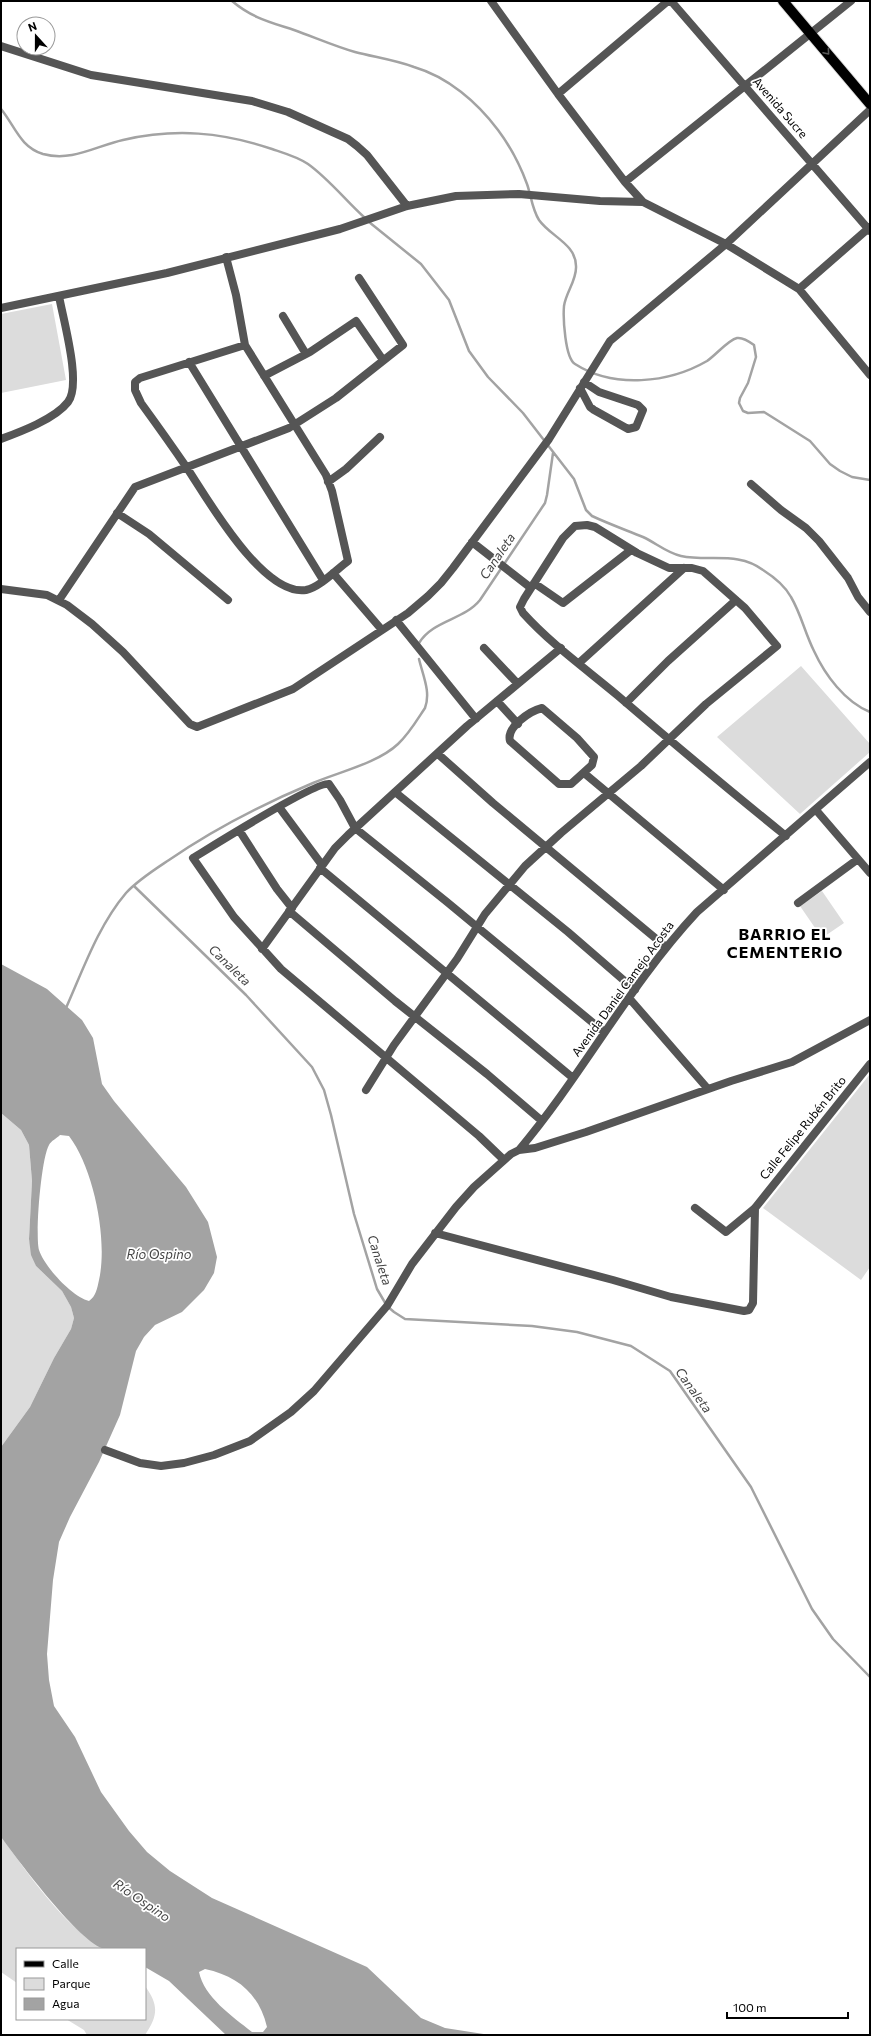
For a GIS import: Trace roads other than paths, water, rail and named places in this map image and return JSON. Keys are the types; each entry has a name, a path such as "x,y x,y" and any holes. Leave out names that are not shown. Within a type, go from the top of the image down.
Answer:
{"main road":[{"path":"783,1 870,104"}],"street":[{"path":"491,1 558,94 625,182 643,202 726,244 799,289 867,365 870,375"},
{"path":"558,94 668,1"},
{"name":"Avenida Sucre","path":"671,1 869,229"},
{"path":"625,182 851,1"},
{"path":"1,46 91,74 252,101 288,112 348,139 358,146 367,155 406,206"},
{"path":"1,589 47,596 59,600 92,624 124,652 185,719 197,727 293,689 408,613 441,583 549,439 613,338 726,244 870,110"},
{"path":"1,308 129,282 361,221 406,206 456,196 492,194 536,195 600,201 643,202"},
{"path":"799,289 869,229"},
{"path":"226,257 236,295 245,345 296,424 323,469 328,482 348,562 312,588 299,590 278,582 267,574 232,535 187,467 142,404 135,386 136,380 140,378 245,345"},
{"path":"59,600 135,487 241,447 296,424 336,398 403,345 359,278"},
{"path":"1,439 43,421 68,402 72,394 73,368 59,296"},
{"path":"283,316 306,354"},
{"path":"264,376 306,354 356,321 383,360"},
{"path":"188,362 323,580"},
{"path":"582,385 638,404 643,410 636,427 628,428 594,410 590,406 582,385"},
{"path":"328,482 346,469 380,437"},
{"path":"751,484 781,510 806,528 819,541 848,578 858,597 870,612"},
{"path":"117,513 149,534 228,600"},
{"path":"366,1090 386,1058 447,973 492,904 508,885 546,846 641,766 668,739 711,700 777,646 736,600 703,571 692,568 669,568 631,550 595,527 578,525 572,528 558,544 521,605 521,610 561,648 668,739 786,836"},
{"path":"472,542 533,585 563,603 631,550"},
{"path":"579,663 684,568"},
{"path":"333,572 382,630"},
{"path":"626,703 658,670 736,600"},
{"path":"396,620 476,719"},
{"path":"484,648 517,683"},
{"path":"262,949 335,848 355,828 497,700 561,648"},
{"path":"497,700 518,724"},
{"path":"542,708 591,752 594,761 584,773 571,784 559,784 510,741 510,732 518,724 537,709 542,708"},
{"path":"438,754 666,947"},
{"name":"Avenida Daniel Camejo Acosta","path":"519,1150 542,1121 666,947 697,912 870,762"},
{"path":"584,773 724,890"},
{"path":"504,1160 479,1136 292,979 262,949 234,917 193,858 279,807 320,786 329,784 334,788 355,828 400,863 604,1032"},
{"path":"395,792 635,990"},
{"path":"279,807 321,867 573,1078"},
{"path":"816,810 870,873"},
{"path":"239,830 291,910 415,1017 487,1074 542,1121"},
{"path":"798,903 858,859"},
{"path":"629,998 708,1090"},
{"path":"106,1450 140,1463 161,1466 184,1463 214,1455 250,1441 291,1412 314,1391 387,1306 412,1264 435,1233 470,1191 504,1160 519,1150 535,1148 586,1132 792,1062 870,1020"},
{"name":"Calle Felipe Rubén Brito","path":"695,1208 726,1232 755,1208 870,1064"},
{"path":"435,1233 613,1280 671,1297 744,1311 749,1310 753,1303 755,1208"}],"water":[{"name":"Río Ospino","path":"1,964 47,989 82,1020 93,1038 102,1084 114,1101 186,1187 208,1222 217,1257 214,1273 204,1290 182,1312 155,1325 144,1337 136,1351 120,1415 99,1462 70,1517 59,1542 53,1580 47,1654 49,1680 54,1706 75,1737 101,1792 129,1831 147,1852 170,1871 212,1898 367,1967 421,2018 445,2028 490,2035 226,2035 169,1981 146,1968 146,1948 103,1948 94,1944 81,1933 50,1900 1,1837 1,1447 30,1407 54,1358 71,1329 74,1318 71,1307 62,1291 36,1266 31,1255 29,1239 32,1181 29,1145 21,1130 1,1113","holes":["60,1135 69,1136 86,1167 97,1205 100,1226 102,1245 99,1280 95,1295 89,1301 75,1294 53,1272 42,1257 38,1242 38,1214 41,1180 46,1153 49,1145","205,1969 217,1972 237,1982 253,1996 259,2005 267,2027 263,2032 252,2032 228,2013 213,1998 202,1981 199,1972"]}],"waterway":[{"path":"232,1 254,16 269,22 347,50 399,62 427,71 450,84 471,100 481,110 498,130 514,156 527,184 533,207 539,220 567,246 575,258 575,276 564,306 564,328 567,346 569,354 575,364 590,372 624,380 659,378 692,368 707,361 733,339 744,339 754,345 756,357 748,383 740,398 739,403 743,411 748,413 764,412 810,441 830,464 840,471 852,477 870,480"},
{"path":"1,109 23,141 35,151 54,156 74,155 123,140 161,134 198,134 253,143 291,155 308,164 323,176 365,218"},
{"path":"369,222 421,264 449,300 469,351 488,377 523,413 574,479 586,510 592,516 643,537 676,555 692,558 723,558 744,561 753,564 767,573 782,585 789,593 798,610 814,651 830,678 852,702 870,712"},
{"name":"Canaleta","path":"419,643 432,629 466,612 480,600 545,503 553,453"},
{"name":"Canaleta","path":"66,1008 92,949 107,920 126,893 141,879 203,838 239,818 313,783 380,757 398,744 413,727 427,702 426,684 419,659"},
{"name":"Canaleta","path":"134,886 246,995 312,1067 324,1090 354,1214 377,1289 387,1306 405,1319 532,1326 577,1332 631,1346 670,1371 751,1487 812,1609 833,1639 870,1677"}],"district":[{"name":"BARRIO EL CEMENTERIO","path":"785,943"}]}
